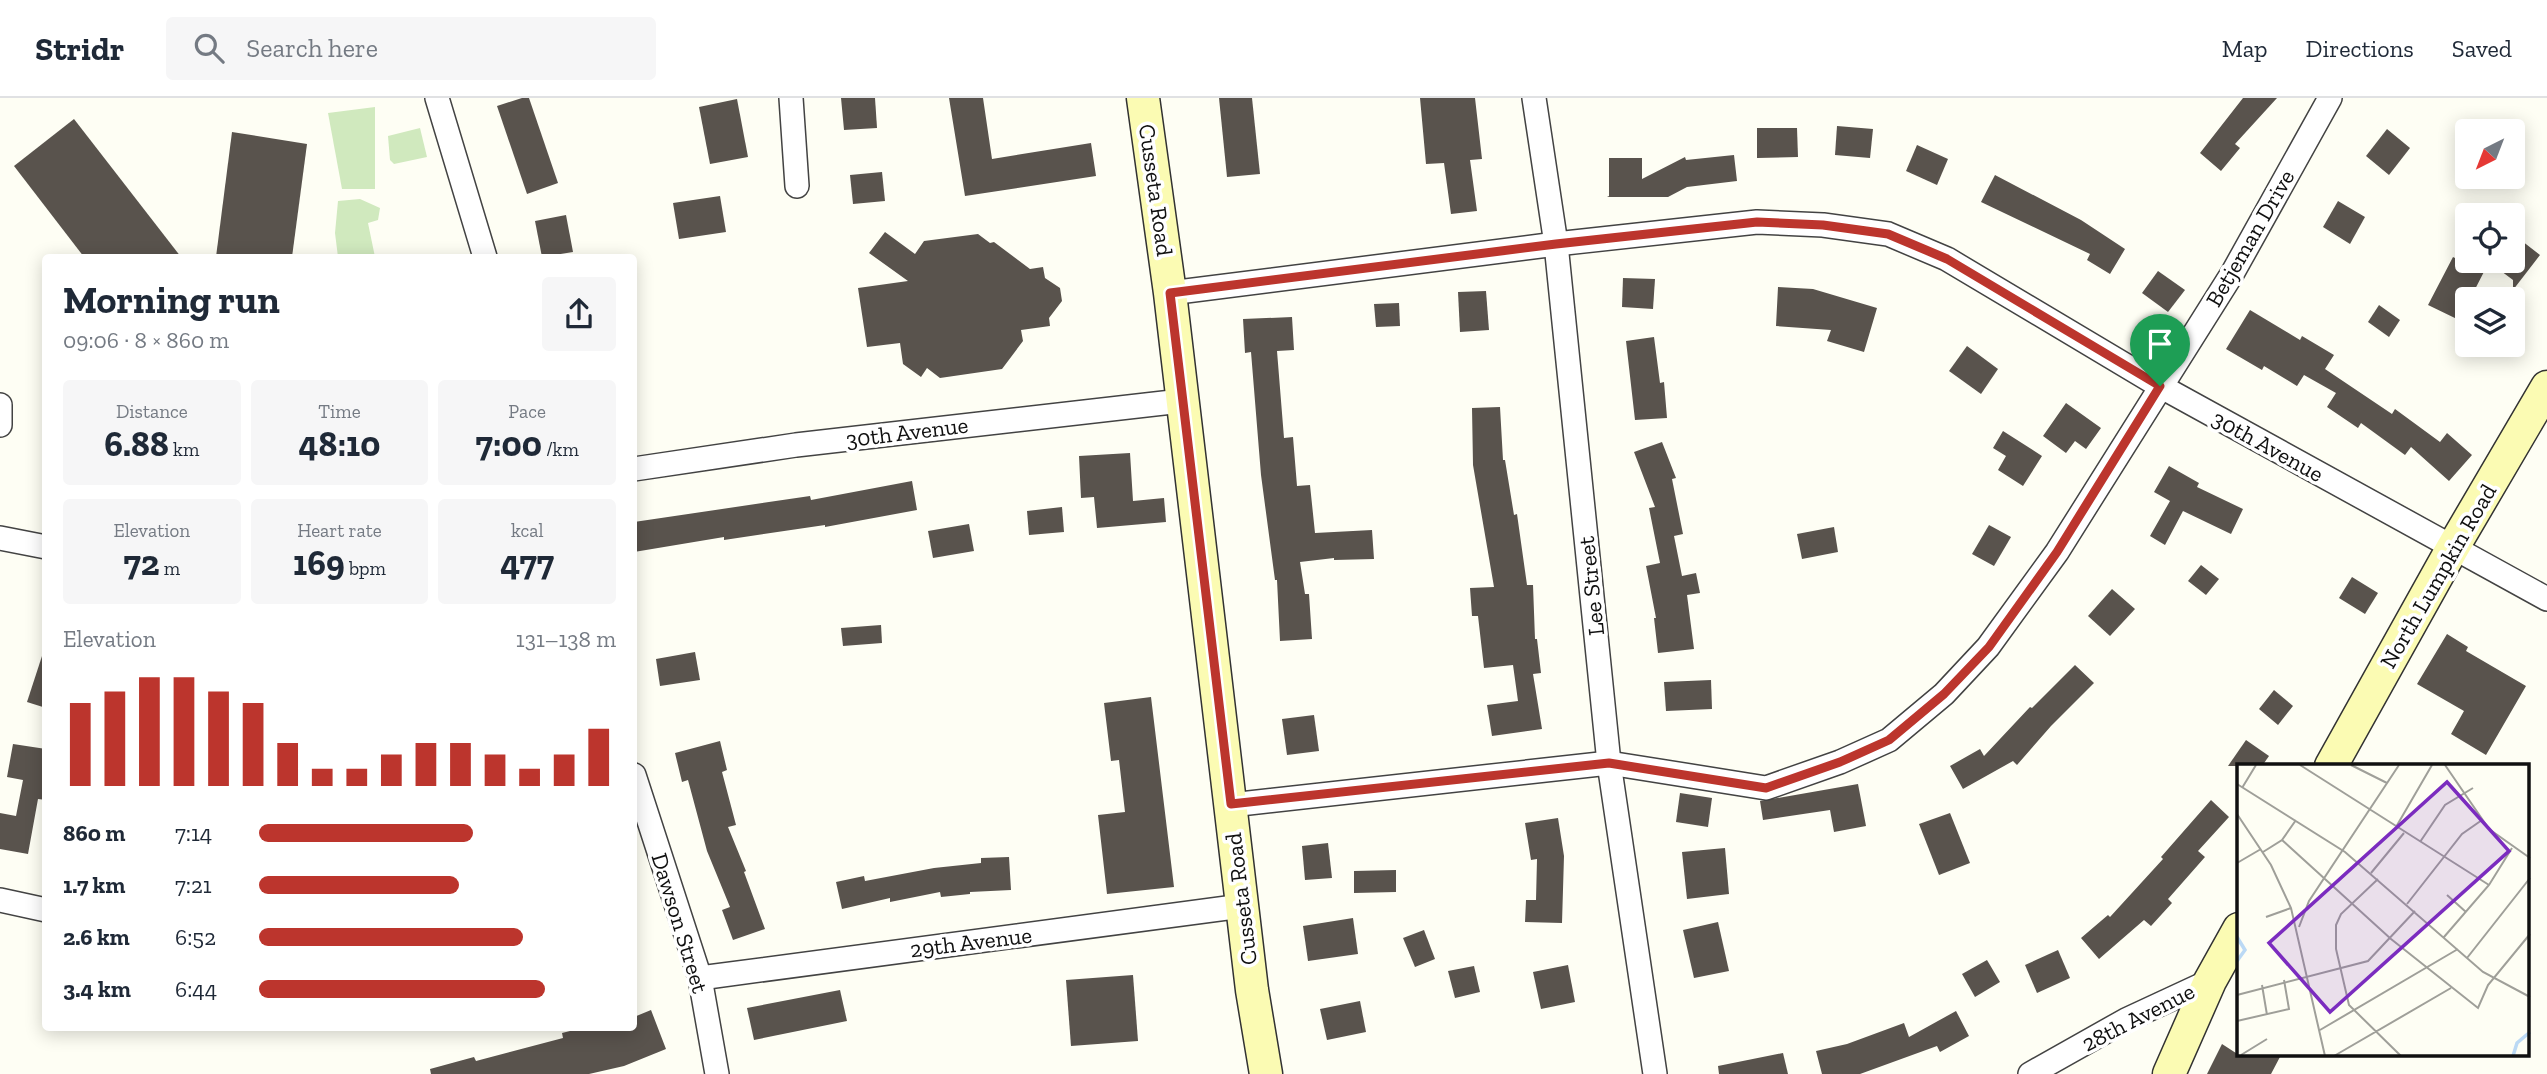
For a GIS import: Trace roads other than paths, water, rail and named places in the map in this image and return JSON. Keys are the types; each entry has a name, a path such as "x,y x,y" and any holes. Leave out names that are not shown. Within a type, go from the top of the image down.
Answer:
{"street":[{"path":"437,98 484,254"},
{"path":"791,98 797,186"},
{"name":"Cusseta Road","path":"1143,98 1170,293 1252,990 1266,1074"},
{"name":"Lee Street","path":"1534,98 1556,244 1609,763 1655,1074"},
{"name":"Betjeman Drive","path":"1231,804 1609,763 1766,788 1840,762 1889,740 1944,694 1989,647 2057,552 2232,274 2330,98"},
{"name":"30th Avenue","path":"1170,293 1556,244 1757,222 1823,225 1888,234 1947,259 2160,386 2547,599"},
{"name":"North Lumpkin Road","path":"2331,764 2547,387"},
{"name":"30th Avenue","path":"637,469 796,445 1181,401"},
{"path":"0,405 0,425"},
{"path":"0,538 42,546"},
{"name":"Dawson Street","path":"637,792 700,978 717,1074"},
{"path":"0,900 42,909"},
{"name":"29th Avenue","path":"700,978 1242,906"},
{"path":"2169,1074 2210,981 2237,933"},
{"name":"28th Avenue","path":"2030,1074 2126,1020 2210,981"}]}
